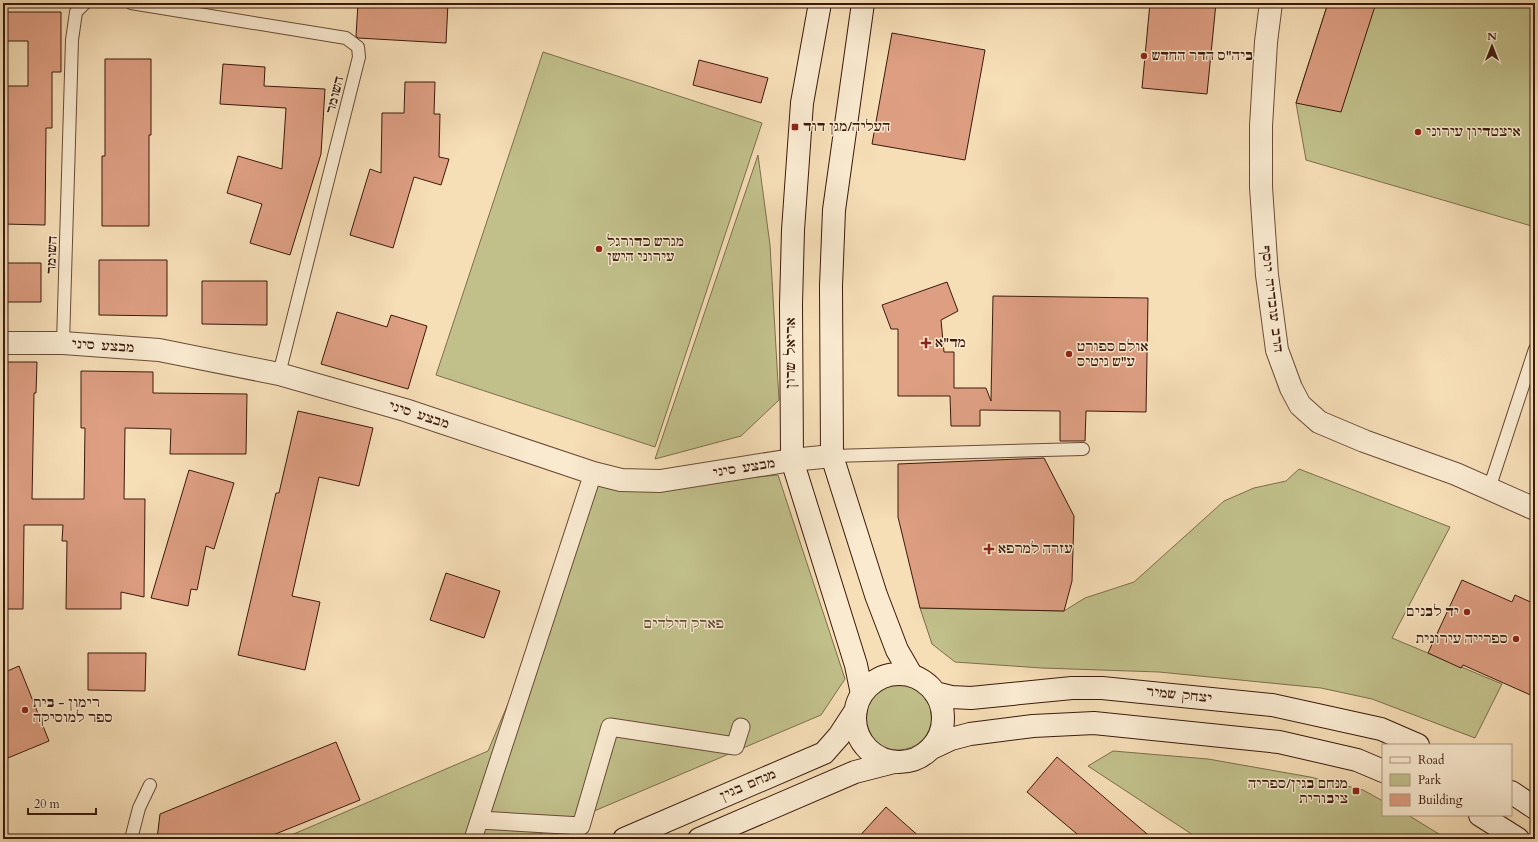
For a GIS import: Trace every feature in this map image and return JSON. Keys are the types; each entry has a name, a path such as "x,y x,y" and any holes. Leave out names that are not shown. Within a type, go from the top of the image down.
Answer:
{"main road":[{"name":"אריאל שרון","path":"820,3 802,103 793,230 791,304 792,460 856,665 859,702"},
{"path":"863,3 834,210 831,286 832,456 876,595 897,650 912,676"},
{"name":"הרב עובדיה יוסף","path":"1271,3 1266,42 1261,119 1261,187 1267,275 1275,338 1277,350 1291,388 1300,405 1319,422 1364,441 1456,474 1535,509"},
{"name":"מבצע סיני","path":"3,343 63,343 159,350 279,374 405,410 593,474 621,480 660,481 792,460 832,456"},
{"path":"894,762 874,756 864,746 859,736 856,724 859,702 870,685 884,677 900,674 912,676 926,683 936,693 942,707 943,723 939,737 932,748"},
{"name":"יצחק שמיר","path":"936,693 951,697 971,698 1072,688 1102,688 1272,705 1360,723 1380,729 1416,744"},
{"name":"מנחם בגין","path":"624,839 824,753 839,736 859,702"},
{"path":"699,839 855,772 894,762 910,761 951,739 970,734 1032,726 1094,723 1279,742 1357,760 1382,771"},
{"path":"1512,793 1535,808"},
{"path":"1482,816 1518,839"}],"street":[{"path":"473,839 593,474"},
{"path":"479,820 581,826 610,727 735,746 741,727"}],"lane":[{"name":"השומר","path":"63,343 72,40 76,12 85,3"},
{"name":"השומר","path":"131,3 346,38 358,47 360,57 279,374"},
{"path":"1489,489 1535,349"},
{"path":"832,456 1083,449"},
{"path":"131,839 139,808 150,785"}],"green space":[{"name":"איצטדיון עירוני","path":"1328,3 1535,3 1535,227 1306,160 1296,103"},
{"name":"מגרש כדורגל עירוני הישן","path":"543,52 762,123 655,447 436,375"},
{"path":"758,155 770,245 779,400 741,436 655,459"},
{"path":"1299,469 1450,527 1392,638 1502,684 1475,738 1372,699 1321,688 1159,672 1042,668 955,662 932,644 920,608 1064,611 1085,598 1134,582 1224,501 1254,488 1286,481"},
{"name":"פארק הילדים","path":"778,475 845,679 821,715 528,839 282,839 488,751 546,614 582,480 653,488"},
{"path":"891,680 905,680 918,686 927,695 931,701 933,715 931,729 923,740 912,748 905,750 891,750 884,748 873,740 865,729 863,722 863,708 865,701 873,690 884,682"},
{"path":"1113,751 1208,759 1310,777 1363,790 1382,800 1382,816 1410,816 1447,839 1199,839 1088,766"}],"building":[{"path":"358,3 448,3 446,43 358,38 356,36"},
{"path":"1150,3 1216,3 1207,94 1142,88"},
{"path":"1328,3 1376,3 1341,112 1296,103"},
{"path":"3,12 61,12 61,72 52,72 52,128 46,128 45,225 3,224 3,86 28,86 28,41 3,41"},
{"path":"892,33 985,50 965,160 872,144"},
{"path":"105,59 151,59 149,226 102,226 102,156 105,156"},
{"path":"699,60 768,78 761,103 693,85"},
{"path":"223,64 265,67 264,86 325,89 321,154 290,255 250,243 262,204 227,193 238,156 282,169 286,108 220,104"},
{"path":"405,82 435,82 434,114 440,114 439,157 449,159 441,185 414,177 393,248 350,235 370,169 381,173 382,113 404,113"},
{"path":"99,260 167,260 167,316 99,315"},
{"path":"3,263 41,263 41,302 3,302"},
{"path":"202,281 267,281 267,325 202,324"},
{"name":"אולם ספורט ע\"ש גיטיס","path":"947,282 958,311 941,320 944,352 954,352 954,388 986,388 991,401 993,296 1148,298 1146,412 1086,411 1085,441 1060,441 1060,411 980,410 980,426 951,426 950,396 898,396 898,329 891,329 882,305"},
{"path":"337,312 387,327 391,315 427,326 408,389 321,364"},
{"path":"3,362 37,362 36,393 34,393 32,499 84,499 85,428 81,428 81,371 153,372 153,393 247,394 246,454 170,454 171,429 125,428 124,499 145,499 144,597 121,592 121,609 66,609 67,541 62,541 63,525 24,525 23,609 3,609"},
{"path":"298,411 373,428 359,486 319,477 292,596 320,602 305,670 238,655 276,493 279,493"},
{"name":"עזרה למרפא","path":"1044,458 1074,516 1072,581 1064,611 920,608 898,517 898,464"},
{"path":"189,470 234,483 214,549 206,546 197,590 191,589 188,606 151,598"},
{"path":"446,573 500,591 484,638 430,620"},
{"path":"1462,580 1512,602 1515,595 1535,604 1535,697 1463,665 1461,668 1428,653"},
{"path":"88,653 146,653 145,691 88,690"},
{"name":"רימון - בית ספר למוסיקה","path":"19,666 49,741 3,760 3,673"},
{"path":"336,742 360,800 263,839 157,839 160,814"},
{"path":"1057,757 1153,839 1083,839 1027,792"},
{"path":"886,807 922,839 857,839"}],"place":[{"name":"ביה\"ס הדר החדש","path":"1144,56"},
{"name":"העליה/מגן דוד","path":"795,127"},
{"name":"איצטדיון עירוני","path":"1418,132"},
{"name":"מגרש כדורגל עירוני הישן","path":"599,249"},
{"name":"מד\"א","path":"926,343"},
{"name":"אולם ספורט ע\"ש גיטיס","path":"1069,354"},
{"name":"עזרה למרפא","path":"989,549"},
{"name":"יד לבנים","path":"1467,612"},
{"name":"ספרייה עירונית","path":"1516,639"},
{"name":"רימון - בית ספר למוסיקה","path":"25,710"},
{"name":"מנחם בגין/ספריה ציבורית","path":"1356,791"}]}
